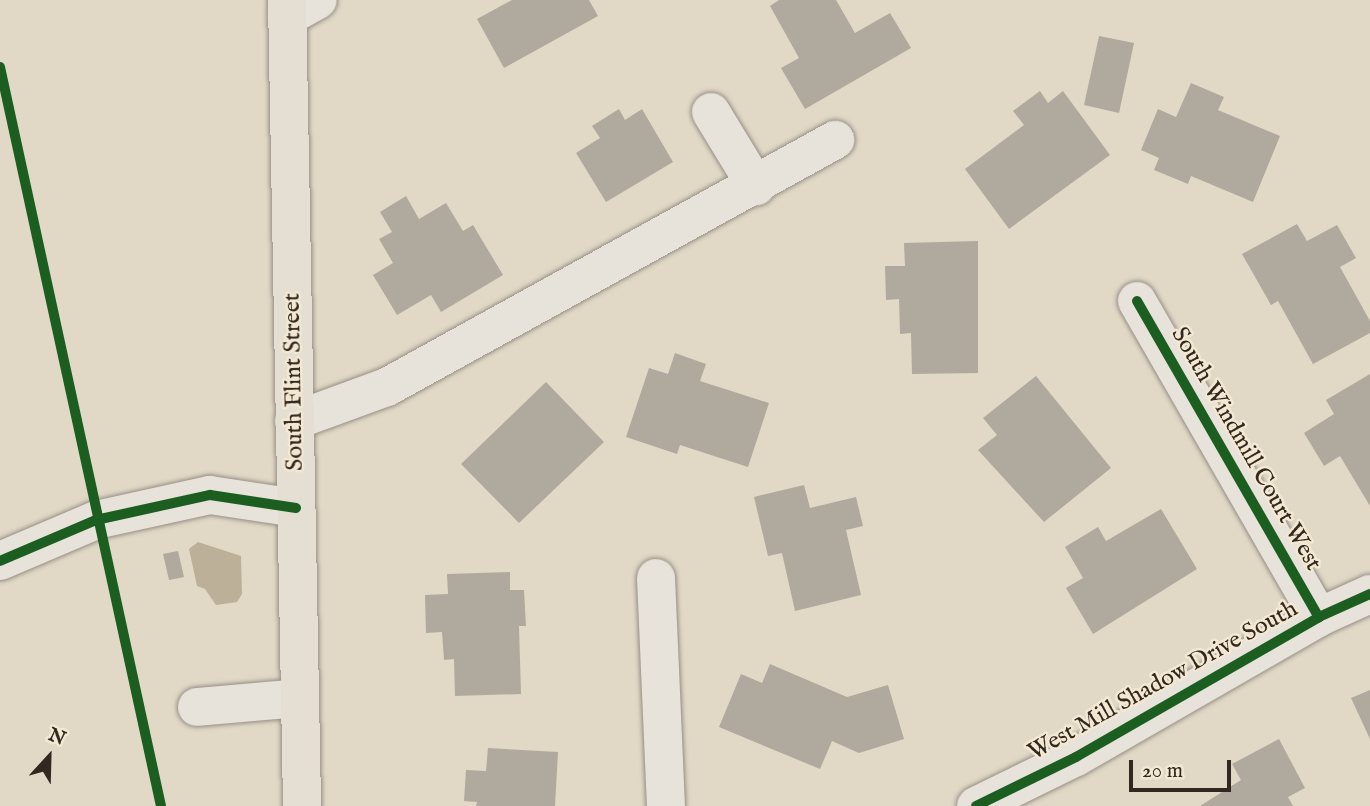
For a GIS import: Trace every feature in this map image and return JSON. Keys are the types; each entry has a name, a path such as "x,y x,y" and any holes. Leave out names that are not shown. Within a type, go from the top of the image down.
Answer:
{"main road":[{"name":"South Flint Street","path":"298,6 294,421 302,806"}],"street":[{"path":"711,112 756,186"},
{"path":"294,421 387,387 756,186 835,140"},
{"name":"South Windmill Court West","path":"1137,301 1319,617"},
{"path":"0,561 96,520 210,495 296,508"},
{"path":"656,578 666,806"},
{"name":"West Mill Shadow Drive South","path":"976,806 1076,757 1319,617 1370,594"},
{"path":"197,707 299,698"}],"shaded area":[{"path":"198,542 241,556 242,594 237,602 216,605 205,589 197,586 189,549"}],"building":[{"path":"512,0 589,0 598,16 504,68 477,19"},
{"path":"779,0 836,0 855,33 890,13 911,48 805,109 781,68 799,58 770,6"},
{"path":"1099,36 1134,43 1119,113 1084,105"},
{"path":"1191,83 1224,97 1218,110 1280,136 1253,202 1191,176 1188,184 1154,170 1159,158 1141,150 1158,109 1176,117"},
{"path":"1040,91 1048,103 1063,91 1110,155 1009,229 965,169 1024,125 1013,111"},
{"path":"619,109 625,120 642,109 673,162 606,202 576,153 600,138 592,126"},
{"path":"406,196 419,219 446,203 463,231 473,225 503,275 441,312 431,295 397,315 373,275 393,263 379,239 392,232 380,212"},
{"path":"1297,224 1307,241 1337,225 1356,258 1340,267 1370,321 1370,333 1313,364 1278,301 1271,305 1242,254"},
{"path":"978,241 978,373 912,374 911,333 900,334 899,299 886,300 885,266 905,266 904,243"},
{"path":"675,353 706,364 700,381 769,403 748,467 680,445 677,454 626,437 649,368 668,374"},
{"path":"1370,374 1370,506 1340,456 1324,466 1304,433 1334,414 1326,400"},
{"path":"1036,376 1111,468 1044,522 978,450 997,435 983,418"},
{"path":"546,382 604,442 519,523 461,464"},
{"path":"804,485 810,508 856,497 863,526 846,530 861,595 795,611 782,553 768,556 754,497"},
{"path":"1161,509 1197,569 1093,634 1066,588 1083,578 1065,547 1098,527 1106,541"},
{"path":"178,551 184,577 169,580 163,554"},
{"path":"510,572 510,590 524,590 526,626 519,626 521,694 455,696 454,659 444,660 442,632 426,633 425,595 448,594 447,574"},
{"path":"770,664 847,697 888,685 904,739 859,753 832,741 820,769 719,727 741,674 762,683"},
{"path":"1370,690 1370,739 1351,698"},
{"path":"1279,739 1305,788 1288,797 1293,806 1200,806 1241,780 1232,764"},
{"path":"488,748 558,752 555,806 476,806 477,802 464,801 466,770 486,771"}],"cycle path":[{"path":"0,67 161,806"},
{"path":"1137,301 1319,617"},
{"path":"0,561 96,520 210,495 296,508"},
{"path":"976,806 1076,757 1319,617 1370,594"}]}
